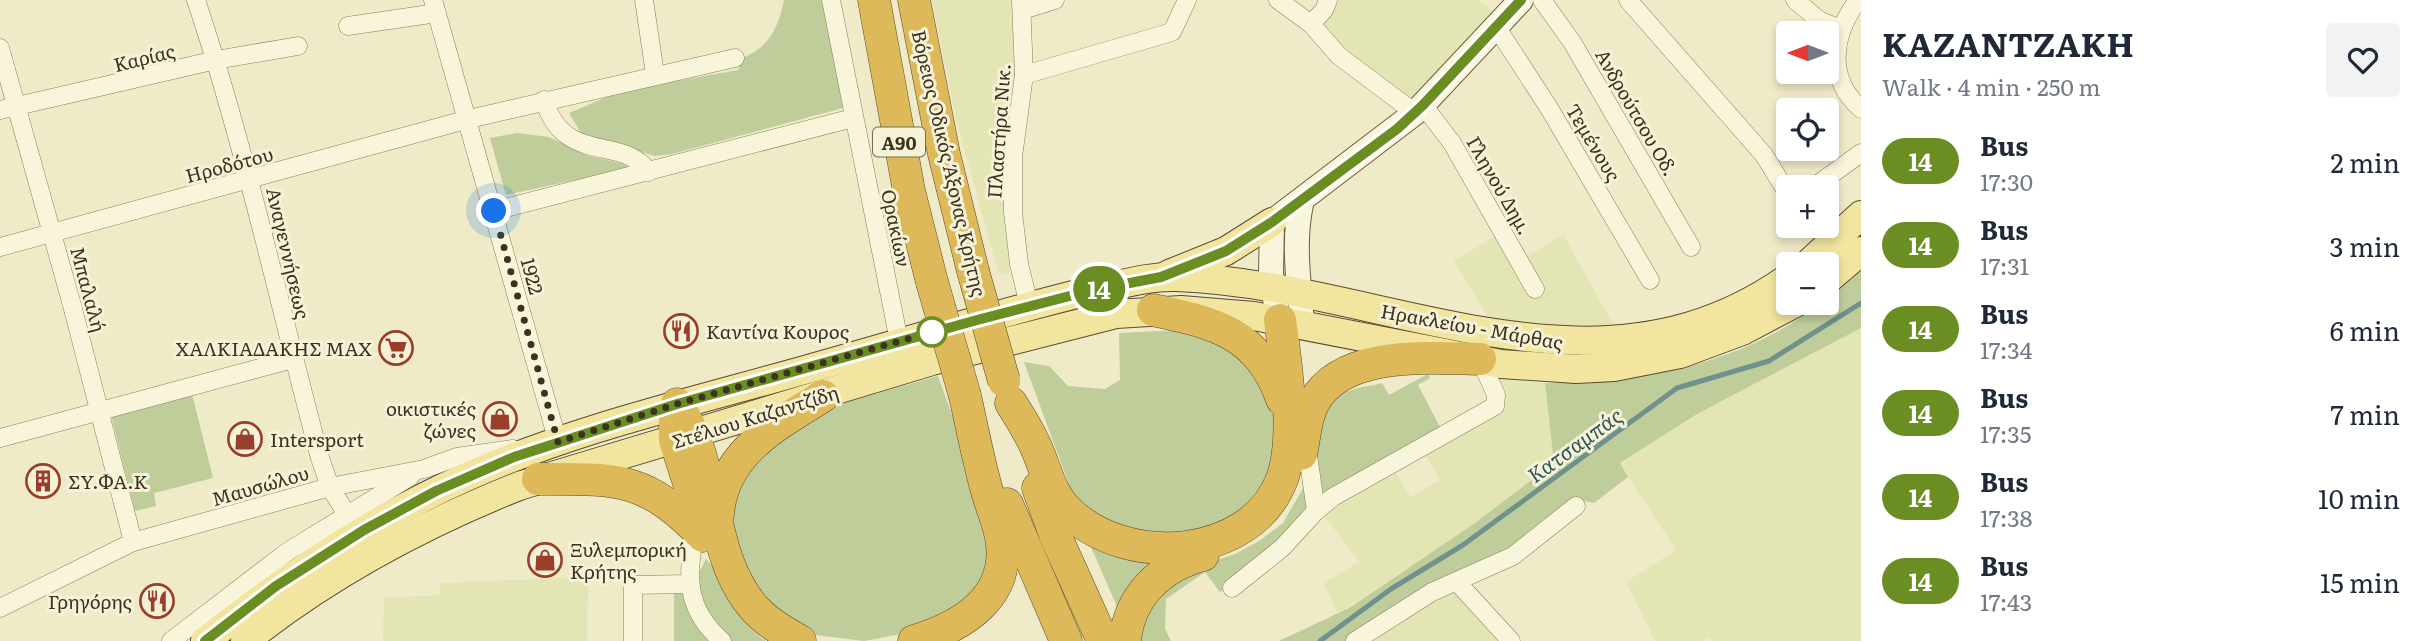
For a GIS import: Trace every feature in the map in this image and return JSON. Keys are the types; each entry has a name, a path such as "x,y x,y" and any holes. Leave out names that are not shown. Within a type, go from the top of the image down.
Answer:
{"highway":[{"name":"Α90","path":"874,0 896,132 932,282 965,396 1066,641"},
{"name":"Βόρειος Οδικός Άξονας Κρήτης","path":"914,0 944,154 973,271 1008,392 1056,537 1103,641"},
{"path":"1153,310 1216,325 1244,341 1273,376 1298,430"},
{"path":"1125,641 1133,609 1163,571 1179,562 1243,539 1267,522 1291,487 1298,430 1294,312"},
{"path":"1008,392 1058,498 1068,511 1107,535 1153,549 1209,541 1233,533 1255,519 1272,498 1298,430 1321,391 1359,368 1402,359 1480,359"},
{"path":"707,530 720,493 737,461 765,434 823,396"},
{"path":"914,641 954,626 979,608 994,591 1002,571 1001,535 965,396"},
{"path":"677,404 707,530 721,573 741,607 760,628 778,641"},
{"path":"538,479 614,480 637,485 659,496 707,530 758,613 800,641"}],"main road":[{"path":"1821,252 1861,215"},
{"path":"1161,277 1226,251 1272,222"},
{"path":"1839,270 1861,251"},
{"name":"Στέλιου Καζαντζίδη","path":"205,641 276,586 364,530 436,491 551,444 677,404 1029,305 1161,277 1272,288"},
{"name":"Ηρακλείου - Μάρθας","path":"1294,312 1520,338 1598,343 1634,338 1700,321 1741,305 1776,285"},
{"name":"Ηρακλείου - Μάρθας","path":"1272,288 1294,312 1480,359 1518,366 1576,369 1638,364 1719,341 1776,312"},
{"name":"Στέλιου Καζαντζίδη","path":"245,641 313,590 386,548 472,505 538,479 823,396 932,361 1096,317 1153,310 1294,312"}],"street":[{"name":"Αναγεννήσεως","path":"196,0 250,180 293,359 331,487 346,513"},
{"path":"644,0 656,74"},
{"name":"Ορακίων","path":"831,0 899,341"},
{"path":"1022,5 1055,0"},
{"path":"1024,75 1172,32 1187,0"},
{"name":"Γληνού Δημ.","path":"1278,0 1311,24 1339,56 1419,109 1452,143 1535,289"},
{"path":"1311,24 1328,0"},
{"path":"1272,288 1272,222 1419,109 1521,0"},
{"name":"Ανδρούτσου Οδ.","path":"1542,0 1572,42 1691,247"},
{"path":"1628,0 1763,155 1776,175"},
{"path":"1795,0 1820,21 1841,29"},
{"path":"1858,0 1841,29 1837,60 1840,84 1861,109"},
{"name":"Πλαστήρα Νικ.","path":"1022,5 1024,75 1013,158 1013,212 1019,264 1029,305"},
{"path":"348,26 435,6"},
{"name":"1922","path":"435,6 494,211 551,444"},
{"name":"Τεμένους","path":"1497,28 1549,108 1650,280"},
{"name":"Καρίας","path":"8,108 216,61 298,46"},
{"name":"Μπαλαλή","path":"0,48 8,108 52,234 133,542"},
{"name":"Ηροδότου","path":"0,247 469,119 735,58"},
{"path":"544,100 554,122 570,138 584,146 634,159 649,172"},
{"path":"494,211 853,118"},
{"path":"1831,175 1861,153"},
{"path":"1294,312 1297,223 1302,200"},
{"path":"0,438 293,359"},
{"path":"1232,588 1282,548 1316,511 1333,497 1495,406 1497,398 1480,359"},
{"path":"1298,430 1309,462 1316,511"},
{"name":"Μαυσώλου","path":"0,608 133,542 331,487 424,470 457,457 551,444"},
{"path":"171,641 243,583 346,513 424,470"},
{"path":"1355,641 1432,592 1513,556 1576,506"},
{"path":"707,530 690,584 700,617 722,641"},
{"path":"1457,582 1511,641"},
{"path":"633,641 633,585 690,584"}],"green space":[{"path":"784,0 824,0 843,108 672,154 655,156 581,133 569,113 621,91 738,70 744,57 761,47 772,34"},
{"path":"932,0 1014,0 1018,49 1004,184 1010,271 1006,275 998,271 956,119"},
{"path":"1339,0 1477,0 1498,14 1409,103 1338,49 1321,25"},
{"path":"517,133 549,137 590,156 628,165 626,169 506,195 490,138"},
{"path":"1563,234 1615,328 1574,329 1489,318 1454,261 1495,236 1526,257"},
{"path":"1861,270 1861,328 1697,414 1620,463 1628,477 1594,503 1580,500 1530,540 1349,641 1279,641 1349,608 1475,523 1554,463 1545,383 1654,374 1725,355 1758,341 1803,315 1839,315 1839,287"},
{"path":"1861,328 1861,641 1713,641 1709,637 1702,641 1655,641 1626,582 1676,550 1619,463 1697,414"},
{"path":"1178,330 1206,333 1248,361 1273,410 1276,426 1273,481 1220,530 1128,534 1075,501 1024,362 1049,366 1068,386 1105,389 1120,380 1119,333"},
{"path":"1428,374 1430,378 1418,385 1442,431 1320,499 1318,432 1321,419 1335,398 1351,390 1382,383 1389,395"},
{"path":"938,376 975,479 990,533 983,590 917,631 864,641 816,635 792,625 758,595 729,526 740,474 812,417 850,401"},
{"path":"1497,379 1545,383 1554,463 1475,523 1338,614 1324,583 1359,562 1323,514 1393,468 1410,497 1440,480 1423,451 1498,412"},
{"path":"192,394 213,478 154,493 156,506 135,511 111,415"},
{"path":"1306,483 1309,508 1259,563 1220,592 1205,572 1166,599 1165,629 1171,641 1138,641 1141,615 1184,571 1235,554 1259,541 1283,523"},
{"path":"1088,540 1169,557 1121,616"},
{"path":"706,559 721,579 745,622 766,641 729,641 700,608 699,573"},
{"path":"588,577 587,641 383,641 384,598 439,595 440,583"},
{"path":"1458,590 1498,641 1363,641 1427,600"},
{"path":"674,591 686,593 714,641 674,641"}],"waterway":[{"name":"Κατσαμπάς","path":"1320,641 1391,589 1463,545 1677,388 1769,361 1861,303"}],"bus line":[{"name":"14","path":"205,641 276,586 364,530 436,491 514,457 677,404 777,378 899,341 1029,305 1161,277 1226,251 1272,222 1397,129 1423,105 1521,0"}],"place":[{"name":"Καντίνα Κουρος","path":"681,331"},
{"name":"ΧΑΛΚΙΑΔΑΚΗΣ MAX","path":"396,348"},
{"name":"οικιστικές ζώνες","path":"500,419"},
{"name":"Intersport","path":"245,439"},
{"name":"ΣΥ.ΦΑ.Κ","path":"43,481"},
{"name":"Ξυλεμπορική Κρήτης","path":"545,560"},
{"name":"Γρηγόρης","path":"157,601"}],"route":[{"path":"494,211 558,442 677,404 777,378 932,332"}]}
